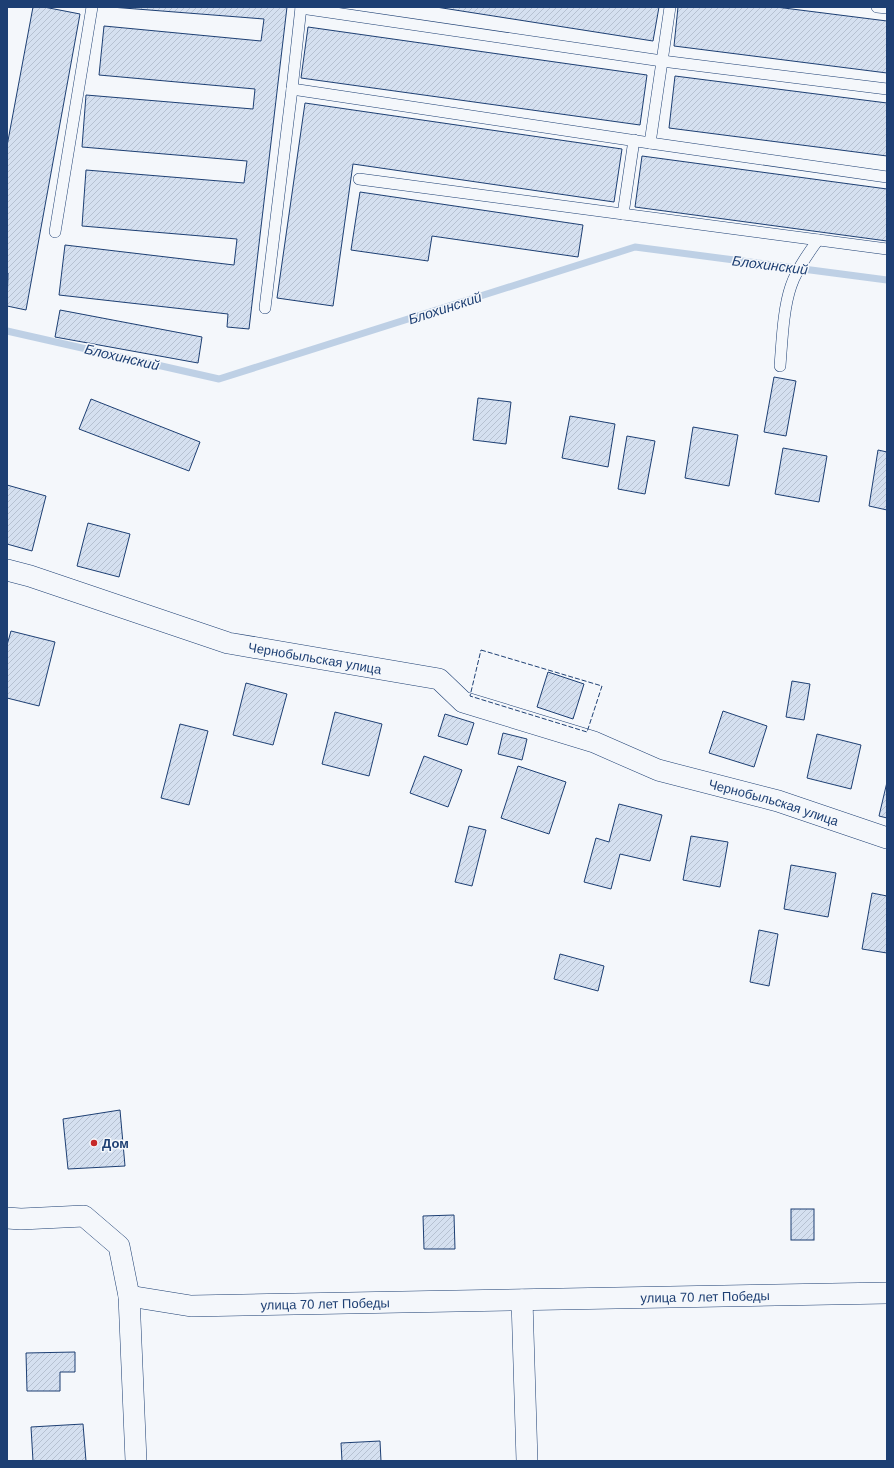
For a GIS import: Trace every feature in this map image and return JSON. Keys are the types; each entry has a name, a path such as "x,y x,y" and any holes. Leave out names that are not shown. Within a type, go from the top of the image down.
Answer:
{"street":[{"name":"Чернобыльская улица","path":"7,570 30,576 228,643 439,679 463,702 594,742 658,770 778,801 887,838"},
{"path":"7,1218 21,1219 84,1216 119,1246 129,1296 136,1461"},
{"name":"улица 70 лет Победы","path":"129,1296 190,1306 887,1293"},
{"path":"522,1300 527,1461"}],"lane":[{"path":"56,232 92,7"},
{"path":"265,308 301,7 662,61 887,89"},
{"path":"650,143 670,7"},
{"path":"877,7 887,8"},
{"path":"292,88 650,143 887,177"},
{"path":"623,214 634,140"},
{"path":"359,178 887,249"},
{"path":"780,366 784,322 791,285 808,253 818,240"}],"building":[{"path":"33,7 44,7 80,14 26,310 7,306 7,146"},
{"path":"111,7 287,7 249,329 227,327 228,314 59,295 65,245 234,265 237,239 82,226 86,170 244,183 247,161 82,147 86,95 253,109 255,89 99,75 104,26 261,41 264,19"},
{"path":"436,7 659,7 653,41"},
{"path":"678,7 776,7 887,21 887,73 674,46"},
{"path":"308,27 647,75 640,125 301,78"},
{"path":"675,76 887,103 887,156 669,128"},
{"path":"305,103 622,149 614,202 353,164 333,306 277,298"},
{"path":"642,156 887,189 887,241 635,207"},
{"path":"360,192 583,225 578,257 432,236 428,261 351,250"},
{"path":"60,310 202,337 198,363 55,337"},
{"path":"774,377 796,381 786,436 764,432"},
{"path":"478,398 511,402 506,444 473,440"},
{"path":"91,399 200,442 189,471 79,429"},
{"path":"570,416 615,424 608,467 562,458"},
{"path":"693,427 738,435 729,486 685,478"},
{"path":"627,436 655,441 645,494 618,489"},
{"path":"783,448 827,456 819,502 775,494"},
{"path":"878,450 887,452 887,510 869,506"},
{"path":"7,485 46,496 32,551 7,544"},
{"path":"88,523 130,534 119,577 77,566"},
{"path":"11,631 55,642 39,706 7,698 7,645"},
{"path":"548,672 584,684 573,719 537,707"},
{"path":"792,681 810,684 804,720 786,717"},
{"path":"246,683 287,694 273,745 233,735"},
{"path":"723,711 767,726 754,767 709,753"},
{"path":"335,712 382,724 369,776 322,764"},
{"path":"445,714 474,723 467,745 438,736"},
{"path":"180,724 208,731 189,805 161,798"},
{"path":"503,733 527,739 522,760 498,754"},
{"path":"817,734 861,745 851,789 807,778"},
{"path":"424,756 462,770 448,807 410,793"},
{"path":"518,766 566,782 549,834 501,818"},
{"path":"887,782 887,818 879,816"},
{"path":"619,804 662,815 650,861 620,854 611,889 584,882 596,838 609,842"},
{"path":"469,826 486,830 472,886 455,882"},
{"path":"691,836 728,842 720,887 683,880"},
{"path":"791,865 836,873 828,917 784,909"},
{"path":"872,893 887,896 887,953 862,949"},
{"path":"759,930 778,934 769,986 750,982"},
{"path":"560,954 604,966 598,991 554,979"},
{"name":"Дом","path":"120,1110 125,1166 68,1169 63,1119"},
{"path":"791,1209 814,1209 814,1240 791,1240"},
{"path":"454,1215 455,1249 424,1249 423,1216"},
{"path":"75,1352 75,1372 60,1372 60,1391 27,1391 26,1353"},
{"path":"83,1424 86,1461 33,1461 31,1427"},
{"path":"380,1441 381,1461 342,1461 341,1443"}],"waterway":[{"name":"Блохинский","path":"7,331 219,379 635,247 887,280"}],"fence":[{"path":"481,650 602,686 587,732 470,696 481,650"}],"place":[{"name":"Дом","path":"94,1143"}]}
